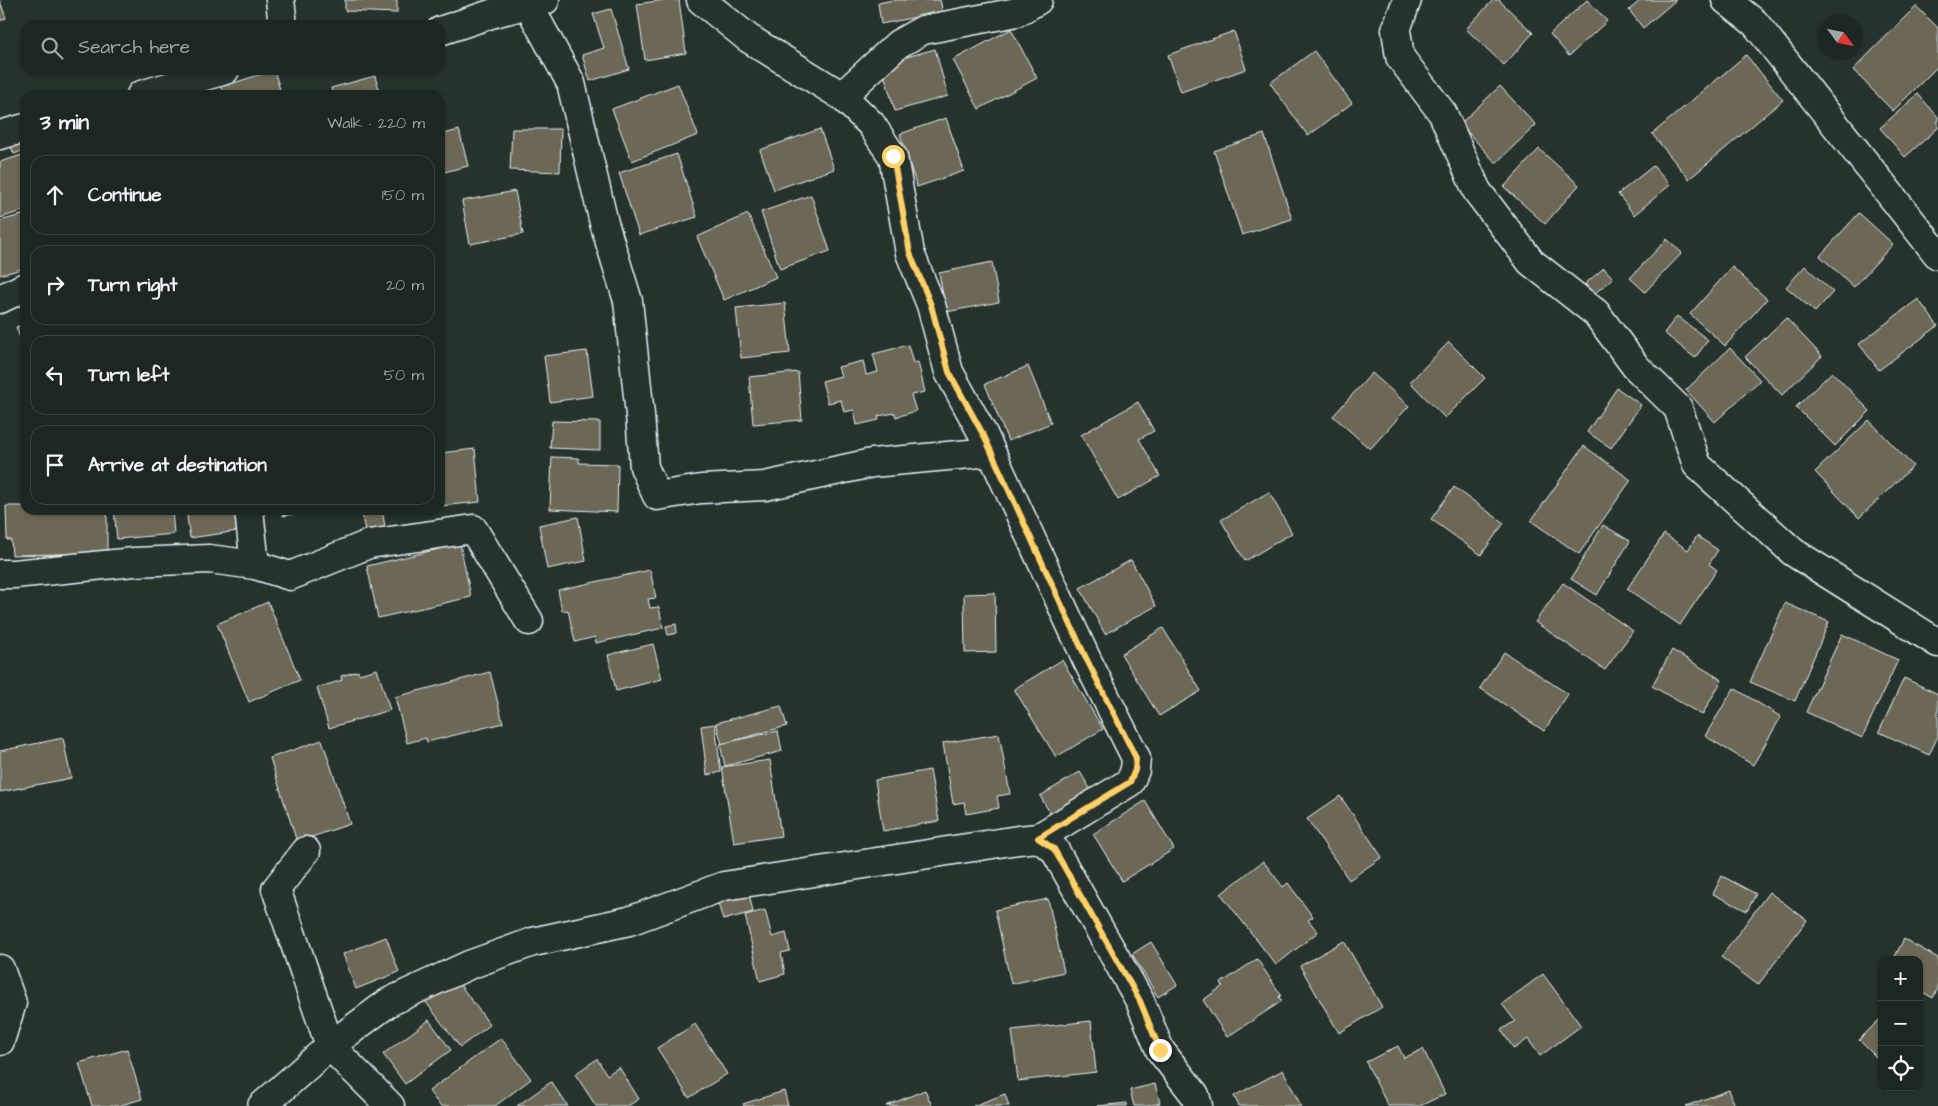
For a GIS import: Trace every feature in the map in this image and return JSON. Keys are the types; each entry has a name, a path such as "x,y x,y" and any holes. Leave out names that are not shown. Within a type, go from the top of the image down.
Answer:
{"street":[{"path":"280,0 282,20"},
{"path":"262,1106 330,1046 388,1002 469,964 533,942 629,921 724,886 1038,838 1130,782 1135,770 1136,758 1086,658 992,452 949,372 931,305 910,253 893,156 871,124 842,96 748,38 701,0"},
{"path":"842,96 876,62 898,44 923,30 1017,12 1038,0"},
{"path":"1407,0 1396,30 1400,57 1443,114 1476,191 1531,262 1596,313 1636,367 1678,408 1697,466 1794,552 1938,643"},
{"path":"1726,0 1755,23 1938,255"},
{"path":"445,29 536,2 571,83 604,223 628,301 644,467 657,496 701,489 765,486 872,463 992,452"},
{"path":"158,90 208,75"},
{"path":"0,135 20,129"},
{"path":"0,299 20,289"},
{"path":"250,515 255,564"},
{"path":"0,574 134,562 209,559 255,564 290,576 369,544 473,529 529,621"},
{"path":"1038,838 1054,849 1140,1001 1160,1050 1195,1095 1198,1106"},
{"path":"306,851 276,889 330,1046 390,1106"},
{"path":"0,969 12,1003 0,1041"}],"building":[{"path":"345,0 397,0 397,13 345,11"},
{"path":"679,0 686,53 645,60 637,4"},
{"path":"893,0 940,0 943,12 881,24 878,3"},
{"path":"1493,0 1499,0 1533,33 1504,65 1466,29"},
{"path":"1587,0 1607,21 1569,56 1550,34"},
{"path":"1641,0 1676,0 1643,28 1629,10"},
{"path":"0,1 6,18 0,21"},
{"path":"1916,6 1938,28 1938,66 1893,111 1853,70"},
{"path":"611,9 629,69 590,81 582,55 604,48 593,14"},
{"path":"1011,29 1037,78 979,109 953,60"},
{"path":"1234,31 1246,69 1181,92 1168,55"},
{"path":"935,49 948,96 895,111 881,64"},
{"path":"1314,51 1352,103 1308,136 1270,83"},
{"path":"1746,55 1783,100 1689,179 1652,134"},
{"path":"258,75 276,75 280,90 222,90 221,87"},
{"path":"375,76 379,90 332,90 331,88"},
{"path":"678,84 698,135 632,161 612,109"},
{"path":"1500,86 1536,125 1496,163 1460,124"},
{"path":"1918,94 1938,117 1938,128 1905,157 1880,128"},
{"path":"946,118 964,171 917,187 900,134"},
{"path":"512,129 561,129 560,172 510,170"},
{"path":"820,129 834,169 774,190 760,150"},
{"path":"459,130 468,166 445,172 445,134"},
{"path":"1264,134 1292,219 1242,235 1214,151"},
{"path":"20,143 20,152 14,154 11,147"},
{"path":"1539,149 1579,185 1545,224 1504,187"},
{"path":"677,154 697,217 639,235 619,173"},
{"path":"20,156 20,212 0,218 0,162"},
{"path":"1653,166 1670,185 1634,215 1618,194"},
{"path":"515,191 523,234 470,244 462,201"},
{"path":"811,195 830,251 780,269 761,212"},
{"path":"1859,213 1893,244 1854,287 1820,256"},
{"path":"748,214 776,277 724,300 697,237"},
{"path":"20,215 20,269 0,275 0,221"},
{"path":"1667,239 1682,253 1645,292 1630,278"},
{"path":"992,262 999,302 946,312 939,273"},
{"path":"1805,266 1833,292 1815,312 1786,287"},
{"path":"1732,267 1767,299 1725,346 1690,314"},
{"path":"1604,268 1613,278 1594,294 1585,284"},
{"path":"1918,299 1938,326 1879,370 1859,344"},
{"path":"785,303 790,353 741,358 736,308"},
{"path":"1677,316 1708,340 1695,358 1664,333"},
{"path":"1786,318 1822,356 1782,395 1745,357"},
{"path":"20,326 20,338 16,327"},
{"path":"1449,342 1485,378 1445,418 1410,382"},
{"path":"908,345 913,363 918,362 925,392 911,395 916,411 896,417 895,413 878,416 879,420 857,425 854,410 844,412 841,400 828,403 822,381 841,376 838,367 863,361 866,375 878,372 873,354"},
{"path":"1730,348 1760,380 1715,422 1686,390"},
{"path":"587,351 593,396 550,402 544,356"},
{"path":"1028,366 1051,423 1008,441 985,384"},
{"path":"798,372 802,420 753,424 749,377"},
{"path":"1832,372 1870,411 1835,446 1796,407"},
{"path":"1372,373 1409,406 1370,449 1333,416"},
{"path":"1617,388 1641,405 1611,448 1587,432"},
{"path":"1138,402 1154,431 1139,439 1160,476 1118,500 1081,435"},
{"path":"1869,420 1913,466 1859,518 1815,472"},
{"path":"552,421 600,422 600,450 550,448"},
{"path":"1584,446 1631,480 1579,554 1531,521"},
{"path":"475,449 480,502 445,506 445,452"},
{"path":"552,457 579,458 579,463 618,464 617,512 550,509"},
{"path":"1454,487 1504,523 1481,555 1431,519"},
{"path":"1269,492 1292,533 1245,561 1221,520"},
{"path":"6,506 20,506 20,515 107,515 107,553 12,555 11,540 7,540"},
{"path":"115,515 172,515 174,534 117,539"},
{"path":"187,515 243,515 245,530 190,538"},
{"path":"362,515 383,515 386,532 366,536"},
{"path":"578,517 586,561 547,569 539,525"},
{"path":"1603,525 1630,541 1597,595 1571,579"},
{"path":"1664,534 1688,550 1697,536 1718,550 1709,564 1717,570 1680,625 1627,589"},
{"path":"460,544 471,597 378,618 367,566"},
{"path":"1131,560 1156,606 1105,634 1080,588"},
{"path":"650,570 656,598 648,599 650,608 659,607 663,628 596,643 595,637 575,642 568,610 562,611 558,590"},
{"path":"1563,583 1633,631 1605,670 1535,622"},
{"path":"995,593 996,652 965,653 964,594"},
{"path":"268,602 300,680 249,702 217,624"},
{"path":"1785,603 1829,622 1795,701 1750,682"},
{"path":"676,624 677,633 668,635 666,626"},
{"path":"1163,628 1201,691 1159,716 1121,654"},
{"path":"1842,634 1898,660 1862,738 1806,712"},
{"path":"653,644 662,679 616,691 608,655"},
{"path":"1672,650 1722,680 1702,715 1652,686"},
{"path":"1504,652 1568,694 1544,731 1480,688"},
{"path":"1062,660 1103,729 1056,757 1014,689"},
{"path":"377,669 390,710 329,728 317,688 342,680 341,676 358,671 359,674"},
{"path":"490,672 503,723 427,742 426,738 407,743 395,697"},
{"path":"1904,678 1938,694 1938,736 1929,755 1879,732"},
{"path":"1734,688 1781,717 1753,765 1705,736"},
{"path":"781,706 787,726 722,744 716,723"},
{"path":"715,724 721,772 707,775 701,726"},
{"path":"778,731 782,751 725,766 720,744"},
{"path":"999,734 1010,794 997,796 999,808 966,814 964,802 953,804 943,743"},
{"path":"63,738 71,778 0,792 0,751"},
{"path":"322,740 350,824 297,842 270,758"},
{"path":"770,760 781,836 734,843 722,767"},
{"path":"930,770 939,821 883,831 875,780"},
{"path":"1080,772 1092,792 1052,816 1040,796"},
{"path":"1340,796 1382,857 1349,880 1307,819"},
{"path":"1145,801 1174,849 1122,881 1093,834"},
{"path":"1263,861 1283,887 1288,883 1313,917 1308,920 1318,932 1276,965 1221,894"},
{"path":"1722,876 1756,894 1747,911 1713,894"},
{"path":"1769,892 1807,920 1758,985 1721,957"},
{"path":"749,894 753,912 723,920 718,903"},
{"path":"1048,899 1064,972 1011,984 995,910"},
{"path":"765,910 772,937 786,933 790,951 781,953 785,974 760,981 745,915"},
{"path":"386,937 399,972 356,989 343,954"},
{"path":"1904,939 1938,958 1938,988 1933,998 1923,992 1923,956 1895,956"},
{"path":"1344,941 1382,1007 1339,1033 1300,966"},
{"path":"1151,942 1177,985 1158,997 1132,954"},
{"path":"1257,959 1281,995 1279,997 1282,1001 1227,1037 1203,1000 1223,986 1221,983"},
{"path":"1543,974 1581,1026 1540,1056 1528,1039 1514,1049 1501,1030 1515,1021 1502,1004"},
{"path":"455,978 490,1025 460,1047 425,1001"},
{"path":"429,1020 451,1050 405,1084 383,1054"},
{"path":"1091,1021 1096,1072 1018,1081 1012,1030"},
{"path":"1878,1021 1878,1059 1859,1040"},
{"path":"695,1024 727,1074 689,1098 657,1048"},
{"path":"501,1038 531,1079 495,1106 440,1106 429,1091"},
{"path":"1398,1046 1404,1058 1423,1049 1445,1094 1420,1106 1388,1106 1366,1062"},
{"path":"127,1049 142,1099 118,1106 92,1106 79,1063"},
{"path":"597,1059 607,1075 619,1067 639,1099 628,1106 596,1106 575,1074"},
{"path":"1283,1070 1301,1106 1239,1106 1234,1096"},
{"path":"551,1082 568,1106 517,1106"},
{"path":"1155,1084 1160,1103 1148,1106 1134,1106 1130,1090"},
{"path":"925,1090 932,1106 886,1106"},
{"path":"1729,1090 1735,1106 1686,1106"},
{"path":"784,1091 788,1106 744,1106 743,1104"},
{"path":"1005,1094 1009,1106 973,1106"},
{"path":"1127,1103 1127,1106 1097,1106"}],"route":[{"path":"893,156 910,253 931,305 949,372 984,436 1086,658 1136,758 1135,770 1130,782 1038,838 1054,849 1113,951 1140,1001 1160,1050"}]}
